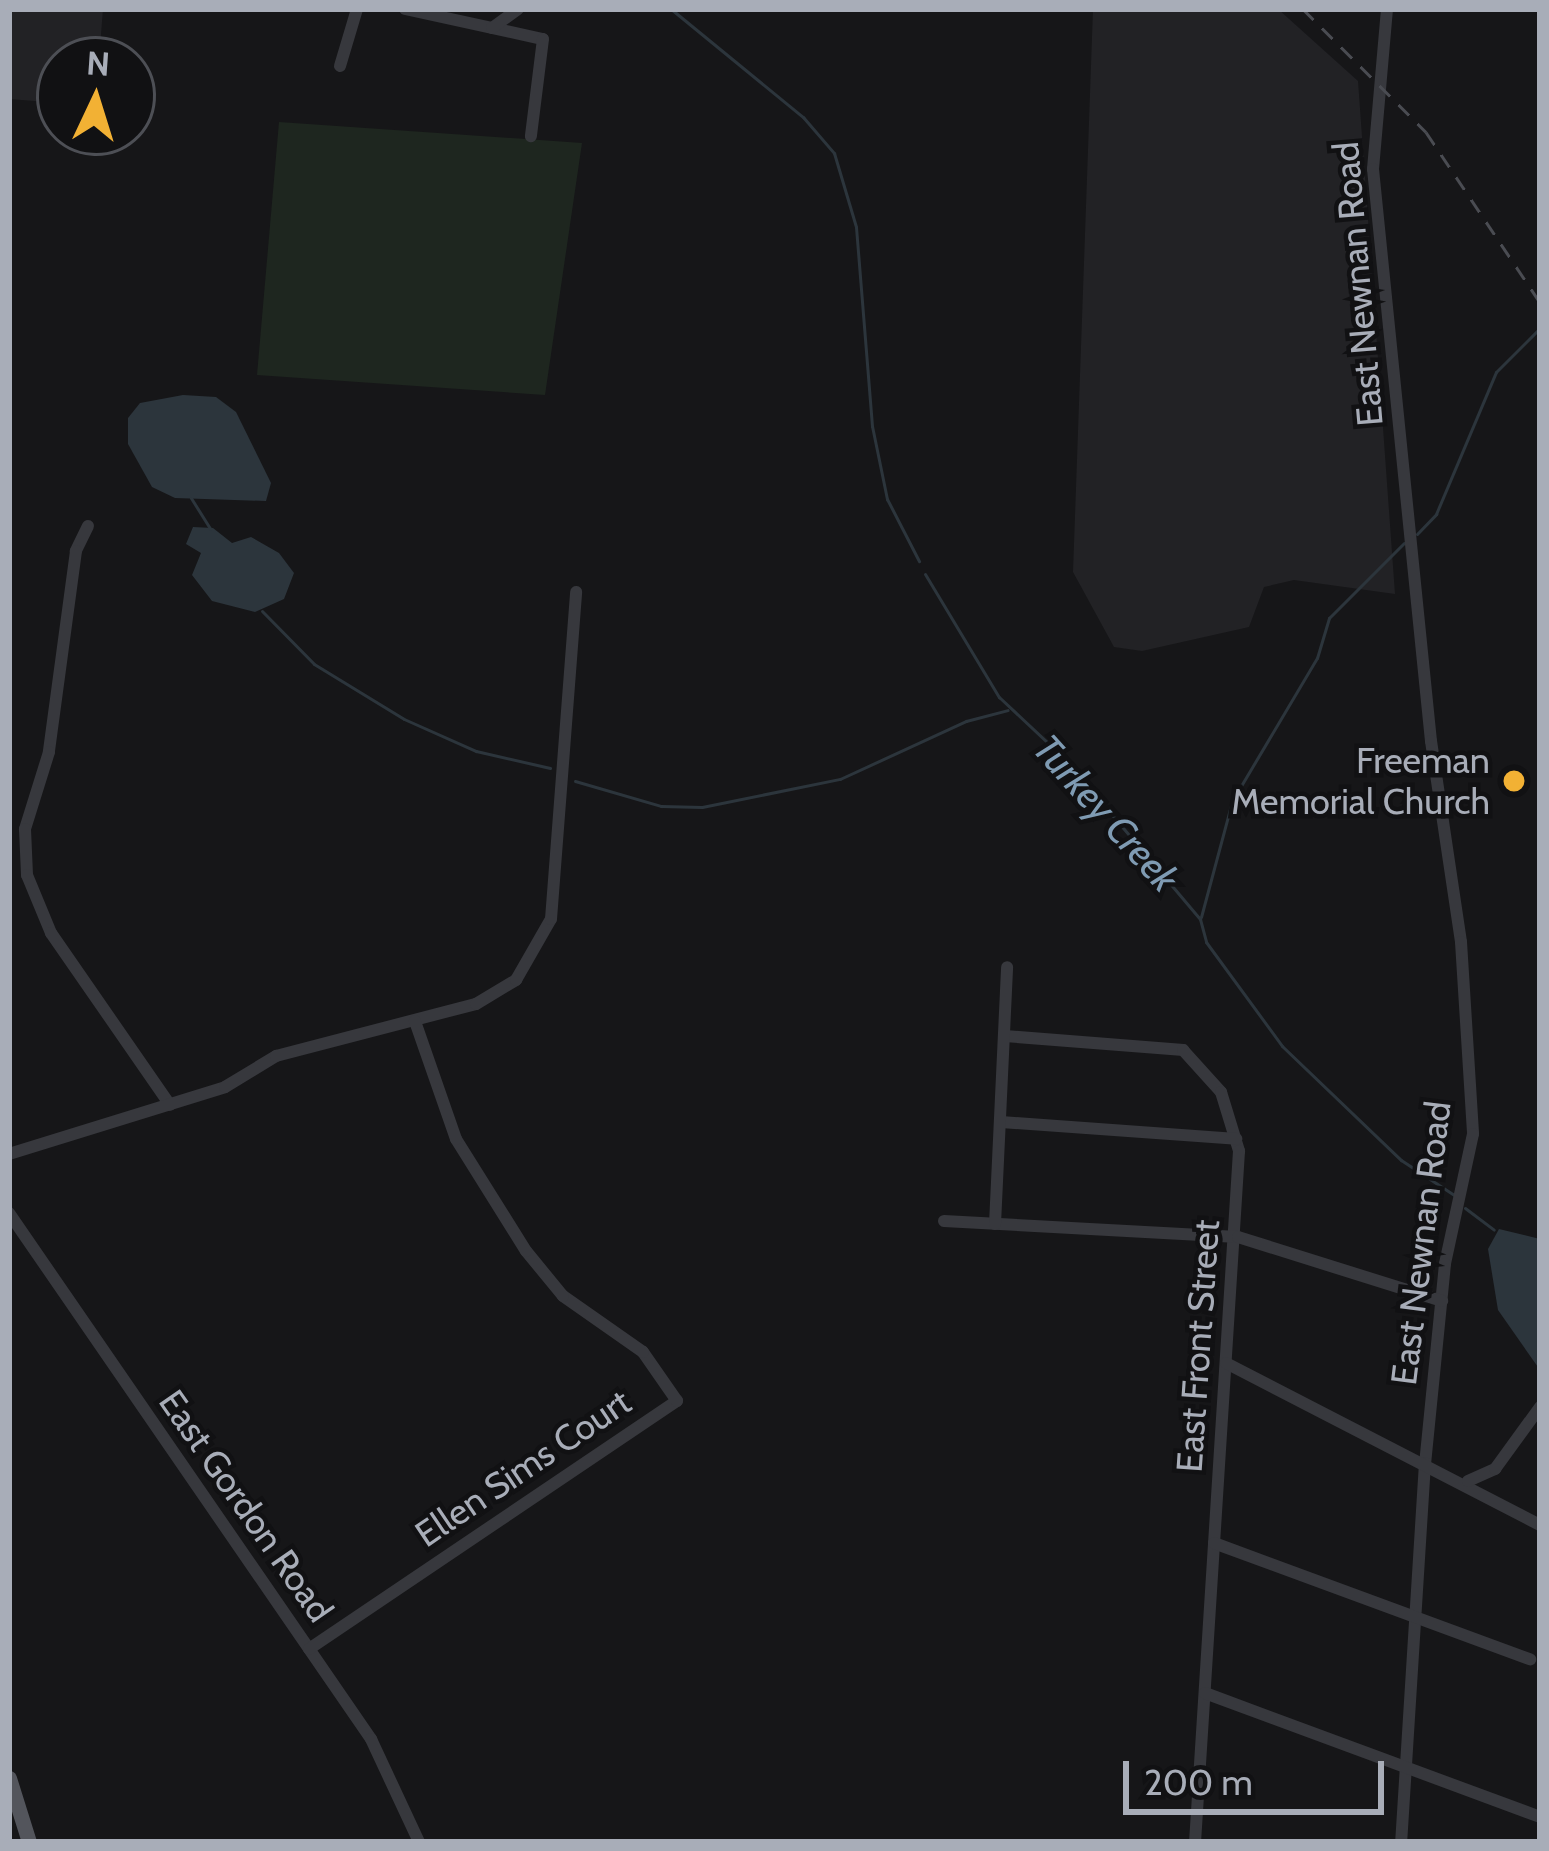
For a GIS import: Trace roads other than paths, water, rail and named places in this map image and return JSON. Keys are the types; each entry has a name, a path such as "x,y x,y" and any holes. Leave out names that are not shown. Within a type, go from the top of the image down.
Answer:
{"main road":[{"path":"9,1778 29,1842"}],"street":[{"path":"340,66 357,9"},
{"path":"405,9 542,39 531,136"},
{"path":"492,28 518,9"},
{"name":"East Newnan Road","path":"1387,9 1373,169 1432,741 1463,962 1472,1110 1442,1301 1425,1463 1420,1616 1401,1842"},
{"path":"88,526 76,551 50,752 25,829 28,875 50,933 170,1105"},
{"path":"9,1154 225,1087 276,1056 476,1004 516,980 551,919 576,592"},
{"path":"995,1224 1007,967"},
{"name":"Ellen Sims Court","path":"309,1648 677,1401 643,1352 562,1296 526,1251 456,1139 416,1021"},
{"name":"East Front Street","path":"1005,1036 1183,1050 1221,1092 1236,1139 1238,1237 1195,1842"},
{"path":"1001,1122 1236,1139"},
{"name":"East Gordon Road","path":"9,1213 371,1739 419,1842"},
{"path":"944,1221 1238,1237 1442,1301"},
{"path":"1226,1363 1468,1481 1540,1525"},
{"path":"1468,1481 1495,1469 1540,1407"},
{"path":"1214,1543 1530,1659"},
{"path":"1205,1693 1540,1817"}],"waterway":[{"path":"671,9 803,117 834,153 856,227 872,426 887,499 919,561"},
{"path":"1417,534 1436,514 1496,372 1540,328"},
{"name":"Turkey Creek","path":"191,498 210,528"},
{"path":"1201,917 1232,801 1317,658 1329,618 1404,543"},
{"name":"Turkey Creek","path":"925,574 999,697 1064,758 1200,919 1206,942 1282,1046 1401,1160 1454,1195"},
{"name":"Turkey Creek","path":"262,611 314,664 404,719 476,751 550,768"},
{"name":"Turkey Creek","path":"575,781 661,806 702,807 840,779 966,721 1008,710"},
{"name":"Turkey Creek","path":"1465,1208 1494,1230"}],"railway":[{"path":"1303,9 1426,132 1540,302"}],"place":[{"name":"Freeman Memorial Church","path":"1514,781"}]}
